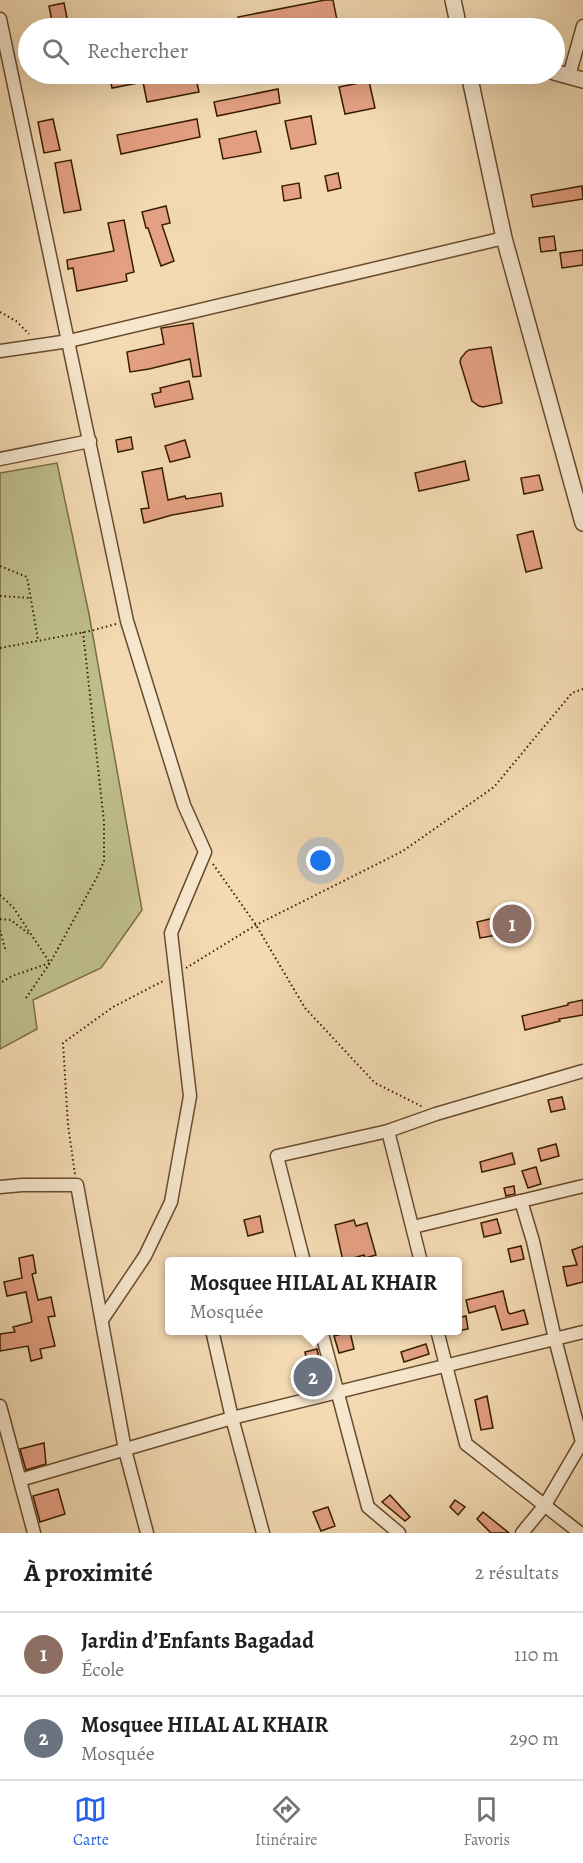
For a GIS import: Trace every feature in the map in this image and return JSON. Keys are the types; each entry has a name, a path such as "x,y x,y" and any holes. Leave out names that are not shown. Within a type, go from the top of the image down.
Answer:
{"street":[{"path":"453,0 457,18"},
{"path":"0,19 127,621 184,805 205,852 171,933 190,1096 171,1202 145,1256 102,1320"},
{"path":"569,76 583,26"},
{"path":"470,84 504,238 580,499 583,523"},
{"path":"0,351 69,341 504,238"},
{"path":"0,459 90,441"},
{"path":"303,1257 277,1156 388,1131 436,1114 583,1071"},
{"path":"388,1131 420,1257"},
{"path":"0,1187 77,1185 125,1450 147,1533"},
{"path":"413,1227 583,1186"},
{"path":"521,1201 533,1241 555,1339 582,1442 545,1505 522,1533"},
{"path":"20,1480 232,1418 583,1332"},
{"path":"213,1335 232,1418 263,1533"},
{"path":"322,1335 368,1507 399,1533"},
{"path":"438,1335 466,1444 580,1533"},
{"path":"0,1406 34,1533"}],"path":[{"path":"0,312 16,321 40,345"},
{"path":"0,566 27,578 38,640"},
{"path":"0,596 31,598"},
{"path":"0,648 127,621"},
{"path":"26,999 50,963 104,861 104,822 83,632"},
{"path":"77,1185 68,1125 63,1043 113,1007 176,974 256,925 403,850 494,787 572,693 583,689"},
{"path":"205,852 256,925 305,1008 375,1083 436,1114"},
{"path":"0,895 13,908 50,963"},
{"path":"0,919 10,920 32,936"},
{"path":"0,930 6,952"},
{"path":"0,982 50,963"}],"green space":[{"path":"57,463 89,614 142,910 101,968 33,1000 37,1029 0,1049 0,473"}],"building":[{"path":"333,0 337,18 238,18"},
{"path":"64,3 67,18 51,18 49,6"},
{"path":"111,84 133,84 112,88"},
{"path":"143,84 197,84 199,92 147,102"},
{"path":"370,84 375,108 345,114 339,87"},
{"path":"278,89 280,103 217,116 214,102"},
{"path":"311,116 316,144 291,149 285,121"},
{"path":"53,119 60,150 44,153 38,122"},
{"path":"197,119 200,137 121,154 117,135"},
{"path":"256,131 261,152 223,159 219,139"},
{"path":"71,160 81,210 64,213 55,163"},
{"path":"338,173 341,188 328,191 325,176"},
{"path":"299,183 301,198 284,201 282,186"},
{"path":"582,186 583,199 533,207 531,195"},
{"path":"166,206 170,223 162,225 174,261 161,266 142,212"},
{"path":"124,220 134,272 126,274 127,281 77,291 73,268 68,269 67,260 114,251 108,223"},
{"path":"554,236 556,250 541,252 539,238"},
{"path":"583,250 583,265 562,268 560,253"},
{"path":"193,323 201,376 193,377 190,359 130,372 127,352 164,344 161,328"},
{"path":"491,347 502,403 483,407 472,401 460,362 469,350"},
{"path":"189,381 193,399 155,407 152,394 161,392 160,388"},
{"path":"131,437 133,449 118,452 116,440"},
{"path":"185,440 190,457 170,462 165,446"},
{"path":"465,461 469,480 419,491 415,473"},
{"path":"162,468 168,500 221,493 223,506 172,515 144,523 141,509 149,508 142,472"},
{"path":"539,475 543,490 524,494 521,478"},
{"path":"533,531 542,568 526,572 517,535"},
{"path":"518,917 521,931 480,938 477,922 494,918 495,921"},
{"path":"583,1000 583,1015 559,1019 560,1021 525,1030 522,1016"},
{"path":"562,1097 565,1109 551,1112 548,1100"},
{"path":"556,1144 559,1156 541,1161 538,1149"},
{"path":"512,1153 515,1164 482,1172 480,1162"},
{"path":"536,1167 541,1184 528,1188 522,1171"},
{"path":"514,1186 515,1194 506,1196 504,1188"},
{"path":"260,1216 263,1232 248,1236 244,1220"},
{"path":"497,1219 501,1233 484,1237 481,1223"},
{"path":"354,1220 356,1226 367,1223 376,1255 342,1257 335,1225"},
{"path":"521,1246 524,1259 511,1262 508,1249"},
{"path":"583,1246 583,1282 567,1286 563,1267 577,1265 572,1250"},
{"path":"33,1255 36,1273 32,1274 38,1300 51,1297 55,1316 48,1317 55,1346 40,1349 42,1358 31,1361 28,1346 0,1351 0,1334 15,1332 13,1327 32,1322 26,1292 7,1296 4,1282 22,1278 19,1258"},
{"path":"503,1291 508,1312 510,1314 524,1310 528,1324 502,1330 495,1306 469,1313 466,1300"},
{"path":"466,1316 468,1329 462,1330 462,1317"},
{"path":"351,1335 354,1349 339,1353 334,1336"},
{"path":"426,1344 429,1354 404,1362 401,1352"},
{"path":"317,1349 325,1386 305,1390 300,1369 308,1368 305,1352"},
{"path":"487,1396 493,1428 481,1430 475,1400"},
{"path":"44,1443 46,1464 26,1470 20,1449"},
{"path":"58,1489 65,1514 40,1522 33,1496"},
{"path":"390,1495 410,1517 405,1521 382,1502"},
{"path":"455,1500 465,1507 458,1515 450,1507"},
{"path":"328,1507 335,1526 321,1531 313,1512"},
{"path":"483,1512 509,1533 491,1533 477,1519"}],"place":[{"name":"Jardin d’Enfants Bagadad","path":"512,924"},
{"name":"Mosquee HILAL AL KHAIR","path":"313,1377"}]}
